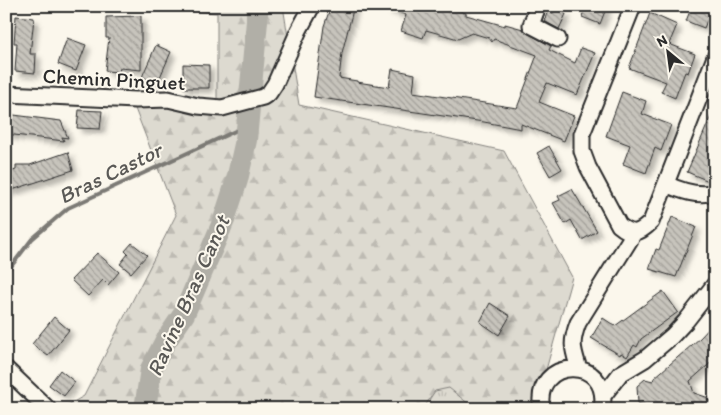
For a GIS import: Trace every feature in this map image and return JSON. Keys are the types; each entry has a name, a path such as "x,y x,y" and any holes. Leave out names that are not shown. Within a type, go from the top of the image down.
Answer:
{"street":[{"name":"Chemin Pinguet","path":"6,94 136,100 168,99 198,106 222,108 263,97 276,84 299,30 312,6"},
{"path":"538,6 530,25 558,39"},
{"path":"633,6 582,134 582,151 588,167 618,225 626,231 634,233 644,230 651,222 715,57"},
{"path":"666,184 680,191 694,194 715,192"},
{"path":"579,369 572,348 573,336 578,323 634,233"},
{"path":"594,378 620,374 645,359 672,336 715,285"},
{"path":"560,370 572,348"},
{"path":"542,409 541,394 543,386 560,370 573,368 579,369 594,378 599,384 602,402"},
{"path":"6,369 48,409"},
{"path":"602,402 620,374"}],"green space":[{"path":"117,6 283,6 299,105 504,151 572,277 535,409 61,409 84,396 176,215 134,106 217,99 217,13"},
{"path":"449,388 475,409 423,409 435,391"}],"building":[{"path":"331,6 354,6 342,53 339,78 389,87 392,69 415,74 413,92 517,108 537,55 494,39 492,42 489,38 472,33 458,39 426,30 423,38 401,31 406,15 386,8 387,6 445,6 466,13 466,15 523,29 551,46 549,50 575,63 581,48 595,53 577,95 547,83 539,102 574,116 564,141 521,124 521,129 314,97 324,26"},
{"path":"585,6 607,6 600,24 582,17"},
{"path":"692,6 713,6 704,28 686,21"},
{"path":"555,8 566,14 559,29 544,21 548,11 553,13"},
{"path":"650,13 677,25 669,44 695,54 688,73 685,72 675,98 661,92 666,82 629,68"},
{"path":"16,16 34,18 30,54 36,54 35,73 15,71 17,43 14,43"},
{"path":"141,16 141,70 120,68 119,72 105,71 109,38 106,38 106,17"},
{"path":"67,38 86,45 76,71 58,64"},
{"path":"156,45 171,52 157,84 142,77"},
{"path":"183,64 209,65 209,88 183,88"},
{"path":"622,92 646,101 642,114 671,125 661,151 655,148 646,173 623,164 630,145 606,136"},
{"path":"714,109 715,173 711,182 687,172"},
{"path":"79,110 102,111 100,129 77,128"},
{"path":"6,114 61,121 68,138 62,137 64,141 6,134"},
{"path":"549,146 562,169 550,176 537,153"},
{"path":"68,152 73,170 6,192 6,173 16,170 16,165 30,165"},
{"path":"572,189 597,231 582,240 571,220 565,224 553,203 560,200 558,196"},
{"path":"672,217 696,227 676,277 649,269 656,249 659,250"},
{"path":"132,243 147,255 131,273 120,264 128,254 125,251"},
{"path":"97,253 119,272 108,285 103,280 88,296 71,280"},
{"path":"663,291 678,312 641,339 637,347 634,345 627,357 591,338 603,318 615,326"},
{"path":"490,303 510,316 499,335 480,322"},
{"path":"54,317 69,330 48,356 32,344"},
{"path":"715,322 715,359 690,381 694,393 709,398 707,400 715,403 715,409 655,409 638,403 637,386 645,379 653,381"},
{"path":"60,370 75,382 64,396 49,385"}],"waterway":[{"name":"Ravine Bras Canot","path":"145,409 151,369 165,342 184,314 224,220 237,180 246,140 257,6"},
{"name":"Bras Castor","path":"6,273 32,239 68,208 246,126"}]}
